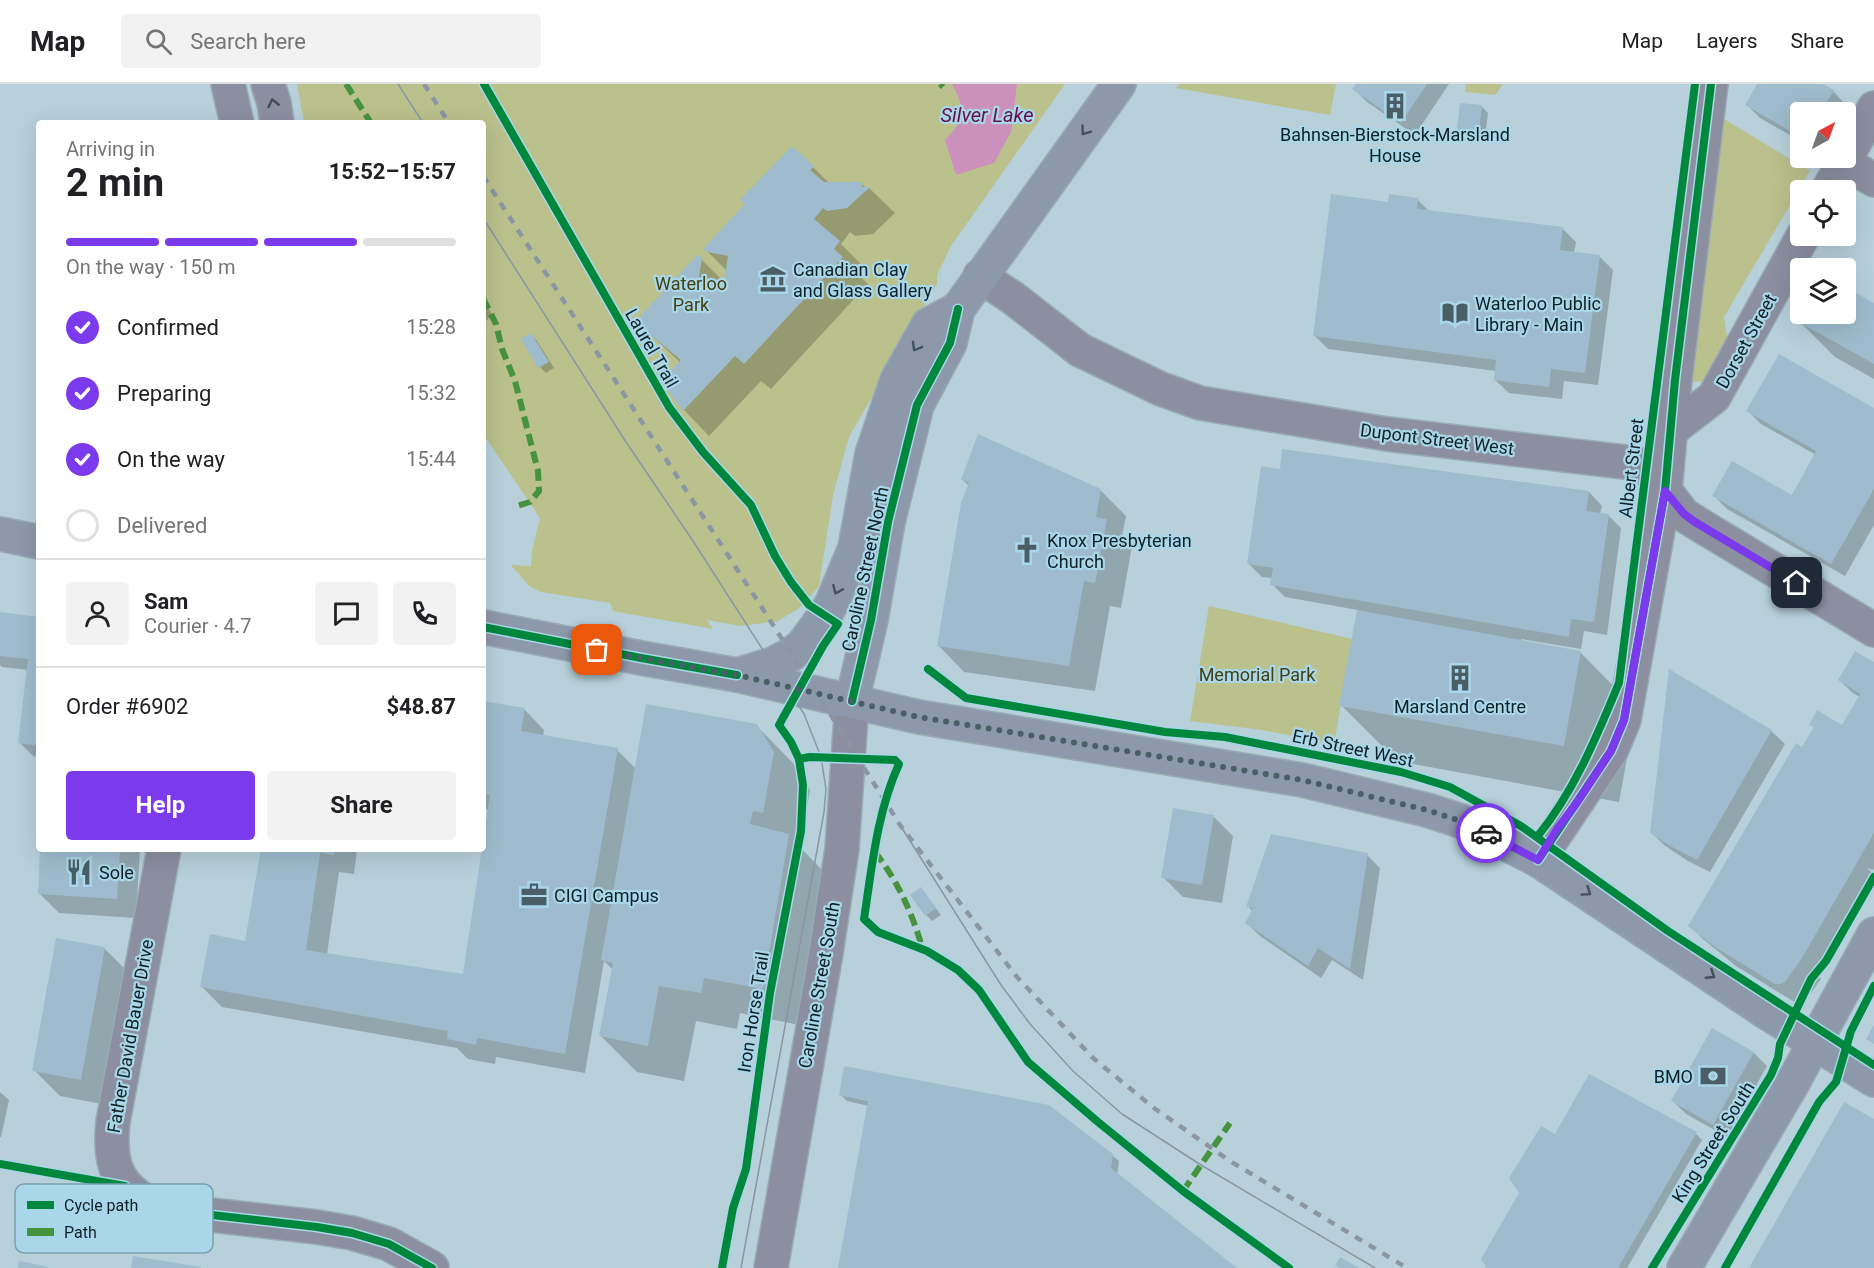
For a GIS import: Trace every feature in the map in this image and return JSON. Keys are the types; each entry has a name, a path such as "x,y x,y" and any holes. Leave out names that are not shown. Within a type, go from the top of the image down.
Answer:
{"main road":[{"name":"Caroline Street North","path":"852,701 871,620 888,522 917,405 950,343 958,309 1119,84"},
{"path":"737,675 773,664 792,654 803,645 825,615 855,548 872,454 897,380 928,325 958,309"},
{"path":"0,534 36,541"},
{"path":"486,628 737,675 919,717 1251,771 1355,792 1461,821 1538,860 1874,1080"},
{"name":"King Street South","path":"1684,1268 1791,1086 1874,934"}],"street":[{"path":"228,84 236,120"},
{"path":"268,84 277,120"},
{"name":"Albert Street","path":"1538,860 1611,751 1624,720 1665,491 1683,309 1711,84"},
{"path":"1856,139 1874,108"},
{"path":"1853,168 1874,180"},
{"name":"Dorset Street","path":"1670,431 1714,397 1797,246"},
{"name":"Dupont Street West","path":"980,276 1013,298 1080,350 1161,389 1200,403 1387,434 1646,466 1684,514 1695,522 1874,630"},
{"name":"Caroline Street South","path":"771,1268 840,861 852,701"},
{"name":"Father David Bauer Drive","path":"124,1184 115,1165 111,1147 113,1122 163,852"},
{"name":"Father David Bauer Drive","path":"213,1215 352,1233 389,1244 432,1268"}],"green space":[{"name":"Waterloo Park","path":"297,84 1065,84 951,246 937,275 937,284 849,437 833,495 819,586 801,607 778,621 741,626 707,620 713,629 613,611 610,603 541,592 529,586 511,565 531,566 540,518 486,438 486,120 303,120"},
{"path":"1179,84 1336,84 1330,115 1176,88"},
{"path":"1466,84 1503,84 1495,95 1465,92"},
{"path":"1724,119 1790,159 1790,168 1805,168 1810,171 1805,180 1790,180 1790,205 1724,317 1729,349 1707,381 1691,382 1708,231"},
{"name":"Memorial Park","path":"1209,606 1352,639 1334,744 1262,730 1190,721"}],"water":[{"name":"Silver Lake","path":"952,84 1017,84 1011,132 994,163 956,175 945,140 961,120 962,114 960,101"}],"building":[{"name":"Bahnsen-Bierstock-Marsland House","path":"1356,84 1427,84 1401,123 1352,89"},
{"path":"1757,84 1823,84 1834,90 1827,102 1790,102 1790,131 1745,105"},
{"path":"1460,103 1482,105 1479,131 1457,129"},
{"name":"Canadian Clay and Glass Gallery","path":"792,146 814,166 810,170 824,182 862,182 862,187 870,187 847,208 827,211 823,208 814,219 840,241 834,249 843,257 744,364 735,356 683,411 661,381 681,360 635,322 698,254 702,258 699,277 721,281 725,276 728,256 707,252 703,249 745,204 740,200"},
{"name":"Waterloo Public Library - Main","path":"1331,194 1388,202 1389,194 1418,198 1417,208 1419,209 1563,227 1560,250 1600,255 1585,373 1551,369 1549,387 1516,383 1494,380 1496,360 1313,336"},
{"path":"1856,293 1874,303 1874,364 1802,324 1856,324"},
{"path":"531,333 549,362 538,368 521,339"},
{"path":"1779,354 1874,408 1874,489 1831,564 1712,496 1732,461 1792,495 1816,451 1746,411"},
{"name":"Knox Presbyterian Church","path":"978,434 1101,489 1096,517 1107,519 1095,583 1084,581 1069,666 937,646 961,503 969,482 961,480"},
{"path":"1282,449 1589,491 1586,511 1609,514 1594,622 1571,619 1569,637 1270,585 1273,568 1247,564 1261,466 1280,469"},
{"name":"Marsland Centre","path":"1357,610 1581,651 1564,746 1339,706"},
{"path":"0,612 36,617 36,746 18,743 28,659 0,656"},
{"path":"1855,651 1874,662 1874,833 1802,958 1785,982 1775,984 1715,947 1688,926 1796,743 1802,747 1814,727 1809,725 1817,710 1842,725 1860,694 1838,680"},
{"path":"1669,669 1772,730 1697,860 1650,833"},
{"name":"CIGI Campus","path":"486,702 525,708 521,731 618,748 565,1054 477,1038 476,1045 447,1039 448,1031 200,987 210,934 245,941 260,852 334,852 334,855 320,853 306,950 463,974 481,852 486,852 486,822 490,795 486,794"},
{"path":"646,704 757,724 774,752 763,813 753,811 750,824 789,834 763,989 704,978 701,993 659,986 648,1046 599,1036 613,963 601,960"},
{"path":"1173,808 1214,815 1202,885 1161,878"},
{"path":"1271,834 1368,853 1350,969 1318,948 1308,966 1245,923 1253,908 1246,907"},
{"name":"Sole","path":"40,852 120,852 117,899 38,894"},
{"path":"921,887 936,908 925,916 910,895"},
{"path":"56,938 105,947 81,1080 32,1071"},
{"path":"1874,1025 1874,1044 1866,1039"},
{"name":"BMO","path":"1712,1028 1754,1052 1713,1125 1671,1101"},
{"path":"844,1066 1049,1105 1113,1154 1111,1168 1237,1268 838,1268 868,1101 839,1095"},
{"path":"1589,1074 1697,1132 1618,1268 1487,1268 1481,1259 1519,1193 1509,1178 1541,1126 1555,1134"},
{"path":"1844,1102 1874,1119 1874,1268 1749,1268"},
{"path":"133,1256 201,1267 201,1268 131,1268"},
{"path":"1340,1257 1359,1268 1339,1268 1335,1265"},
{"path":"19,1261 48,1267 48,1268 18,1268"}],"tram line":[{"path":"398,84 421,120"},
{"path":"486,223 804,714 821,757 826,789 824,812 741,1268"},
{"path":"900,825 1001,985 1030,1024 1073,1071 1122,1114 1201,1165 1375,1268"}],"railway":[{"path":"424,84 447,120"},
{"path":"486,181 900,825 1017,977 1093,1058 1154,1108 1230,1161 1407,1268"}],"marked path":[{"path":"346,84 369,120"},
{"path":"940,84 943,87"},
{"path":"486,304 496,324 502,349 515,381 538,471 539,491 530,502 514,507"},
{"path":"875,852 904,899 923,950"},
{"path":"1183,1191 1230,1123"}],"cycle path":[{"name":"Laurel Trail","path":"484,84 669,407 703,452 751,505 775,556 791,582 809,605 838,624 823,646 779,725 799,759 803,785 801,831 770,993 746,1169 733,1208 722,1268"},
{"path":"1537,837 1573,782 1619,683 1695,84"},
{"path":"1538,860 1611,751 1624,720 1665,491 1675,380 1711,84"},
{"path":"852,701 871,620 888,522 917,405 950,343 958,309"},
{"path":"486,628 737,675"},
{"name":"Erb Street West","path":"928,669 966,698 1165,732 1225,737 1401,772 1450,787 1521,826 1668,931 1874,1065"},
{"path":"799,759 810,757 895,760 899,764 880,820 864,919 878,932 927,951 958,970 979,990 1028,1062 1183,1191 1289,1268"},
{"path":"1652,1268 1771,1075 1778,1058 1780,1044 1811,979 1826,961 1874,877"},
{"path":"1725,1268 1819,1102 1836,1082 1851,1031 1874,986"},
{"path":"0,1164 114,1184"},
{"path":"213,1215 352,1233 389,1244 432,1268"}],"way so far":[{"path":"597,650 737,675 919,717 1302,780 1427,810 1461,821 1486,833"}],"place":[{"name":"Bahnsen-Bierstock-Marsland House","path":"1395,106"},
{"name":"Canadian Clay and Glass Gallery","path":"773,279"},
{"name":"Waterloo Public Library - Main","path":"1455,313"},
{"name":"Knox Presbyterian Church","path":"1027,550"},
{"name":"Marsland Centre","path":"1460,678"},
{"name":"Sole","path":"79,872"},
{"name":"CIGI Campus","path":"534,895"},
{"name":"BMO","path":"1713,1076"}],"route":[{"path":"1486,833 1538,860 1611,751 1624,720 1665,491 1684,514 1695,522 1797,583"}]}
